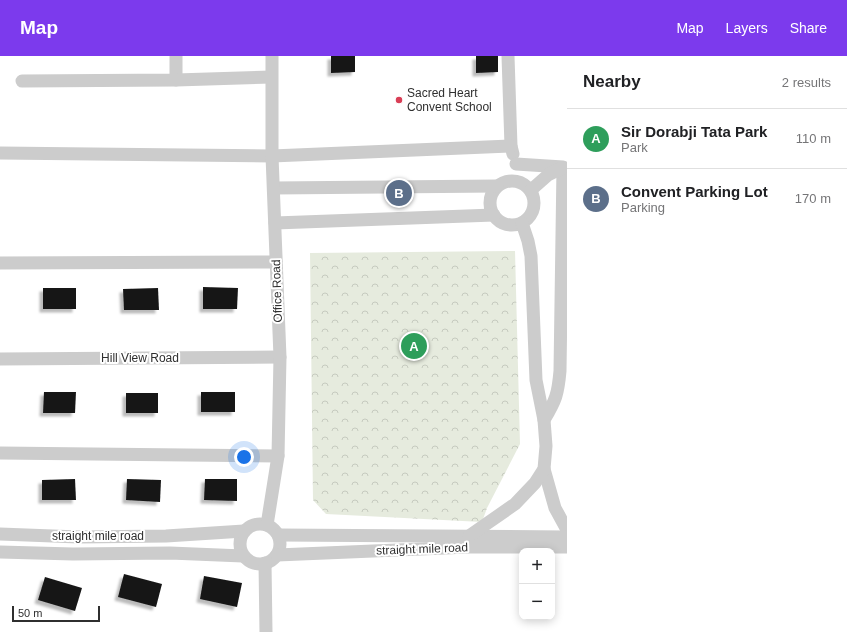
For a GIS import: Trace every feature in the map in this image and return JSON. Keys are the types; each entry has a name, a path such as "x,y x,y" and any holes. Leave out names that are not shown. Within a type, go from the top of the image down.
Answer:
{"street":[{"path":"176,56 176,80"},
{"name":"Office Road","path":"267,525 278,456 280,357 272,156 272,56"},
{"path":"497,186 491,197 490,203 494,215 503,223 516,225 522,223 532,215 535,202 516,164 511,146 508,56"},
{"path":"22,81 176,80 271,77"},
{"path":"0,153 272,156 511,146"},
{"path":"516,164 565,167"},
{"path":"526,186 565,167"},
{"path":"544,420 554,403 559,389 565,167"},
{"path":"274,188 497,186 509,180 515,180 526,186"},
{"path":"275,223 494,215"},
{"path":"522,223 528,241 530,256 536,380 544,420 546,446 544,469 555,508 567,530"},
{"path":"0,263 276,262"},
{"name":"Hill View Road","path":"0,359 280,357"},
{"path":"0,454 278,456"},
{"path":"469,536 515,504 535,483 544,469"},
{"name":"straight mile road","path":"0,534 102,537 166,536 244,531 252,525 262,523 267,525"},
{"path":"266,632 265,563 277,555 280,545 278,535 272,527 267,525"},
{"path":"243,556 240,543 244,531"},
{"name":"straight mile road","path":"278,535 567,537"},
{"name":"straight mile road","path":"277,555 469,547 567,547"},
{"name":"straight mile road","path":"0,552 73,554 170,553 243,556 251,562 260,564 265,563"}],"green space":[{"path":"515,251 520,444 487,508 482,522 326,514 313,500 310,253"}],"building":[{"path":"331,56 355,56 355,72 331,73"},
{"path":"476,56 498,56 498,72 476,73"},
{"path":"203,287 238,288 237,309 203,309"},
{"path":"43,288 76,288 76,309 43,309"},
{"path":"158,288 159,310 124,310 123,289"},
{"path":"44,392 76,392 75,413 43,413"},
{"path":"201,392 235,392 235,412 201,412"},
{"path":"126,393 158,393 158,413 126,413"},
{"path":"75,479 76,500 42,500 42,480"},
{"path":"127,479 161,480 160,502 126,500"},
{"path":"205,479 237,479 237,501 204,500"},
{"path":"124,574 162,584 156,607 118,597"},
{"path":"204,576 242,583 237,607 200,599"},
{"path":"45,577 82,588 75,611 38,600"}],"place":[{"name":"Sacred Heart Convent School","path":"399,100"},
{"name":"Convent Parking Lot","path":"399,193"},
{"name":"Sir Dorabji Tata Park","path":"414,346"}]}
